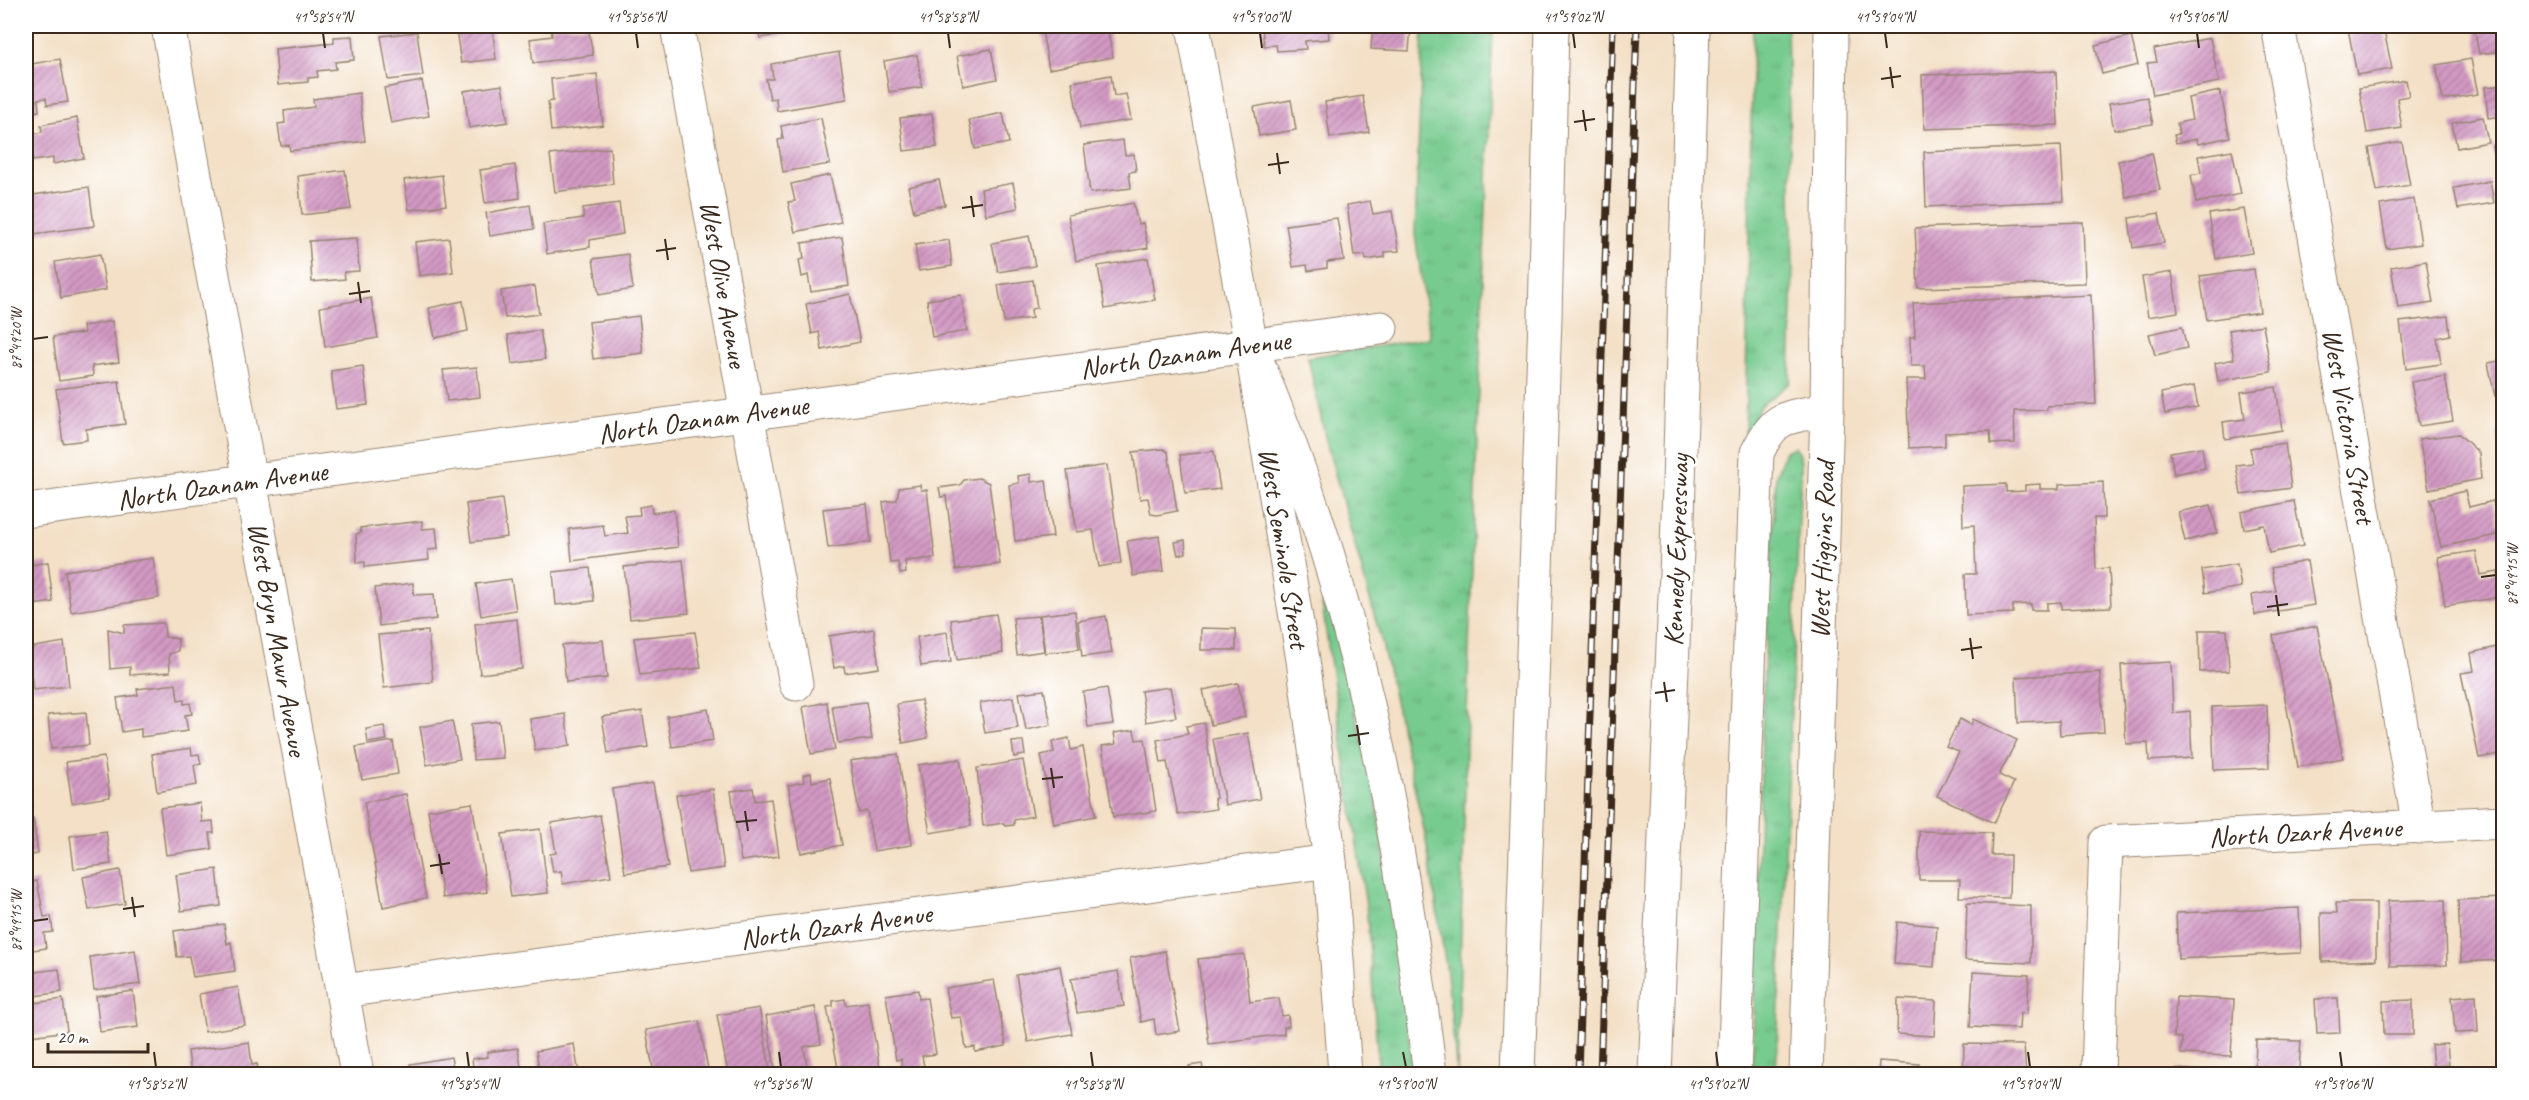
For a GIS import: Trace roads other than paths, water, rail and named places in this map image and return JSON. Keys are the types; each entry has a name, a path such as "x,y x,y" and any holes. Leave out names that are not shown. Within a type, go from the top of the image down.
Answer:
{"main road":[{"name":"West Bryn Mawr Avenue","path":"168,26 357,1074"},
{"name":"West Olive Avenue","path":"677,26 796,684"},
{"name":"West Seminole Street","path":"1193,26 1251,346 1303,660 1330,861 1345,1074"},
{"path":"1518,1074 1545,318 1552,26"},
{"name":"Kennedy Expressway","path":"1655,1074 1677,550 1693,26"},
{"name":"West Higgins Road","path":"1806,1074 1827,410 1831,26"},
{"name":"West Victoria Street","path":"2278,26 2419,827"},
{"name":"North Ozanam Avenue","path":"26,511 1381,328"},
{"path":"1251,346 1295,456 1333,573 1382,768 1415,954 1430,1074"},
{"path":"1734,1074 1757,453 1768,430 1784,418 1827,410"},
{"name":"North Ozark Avenue","path":"2098,1074 2106,842 2504,822"},
{"name":"North Ozark Avenue","path":"342,991 1330,861"}],"railway":[{"path":"1578,1074 1613,26"},
{"path":"1600,1074 1637,26"}]}
